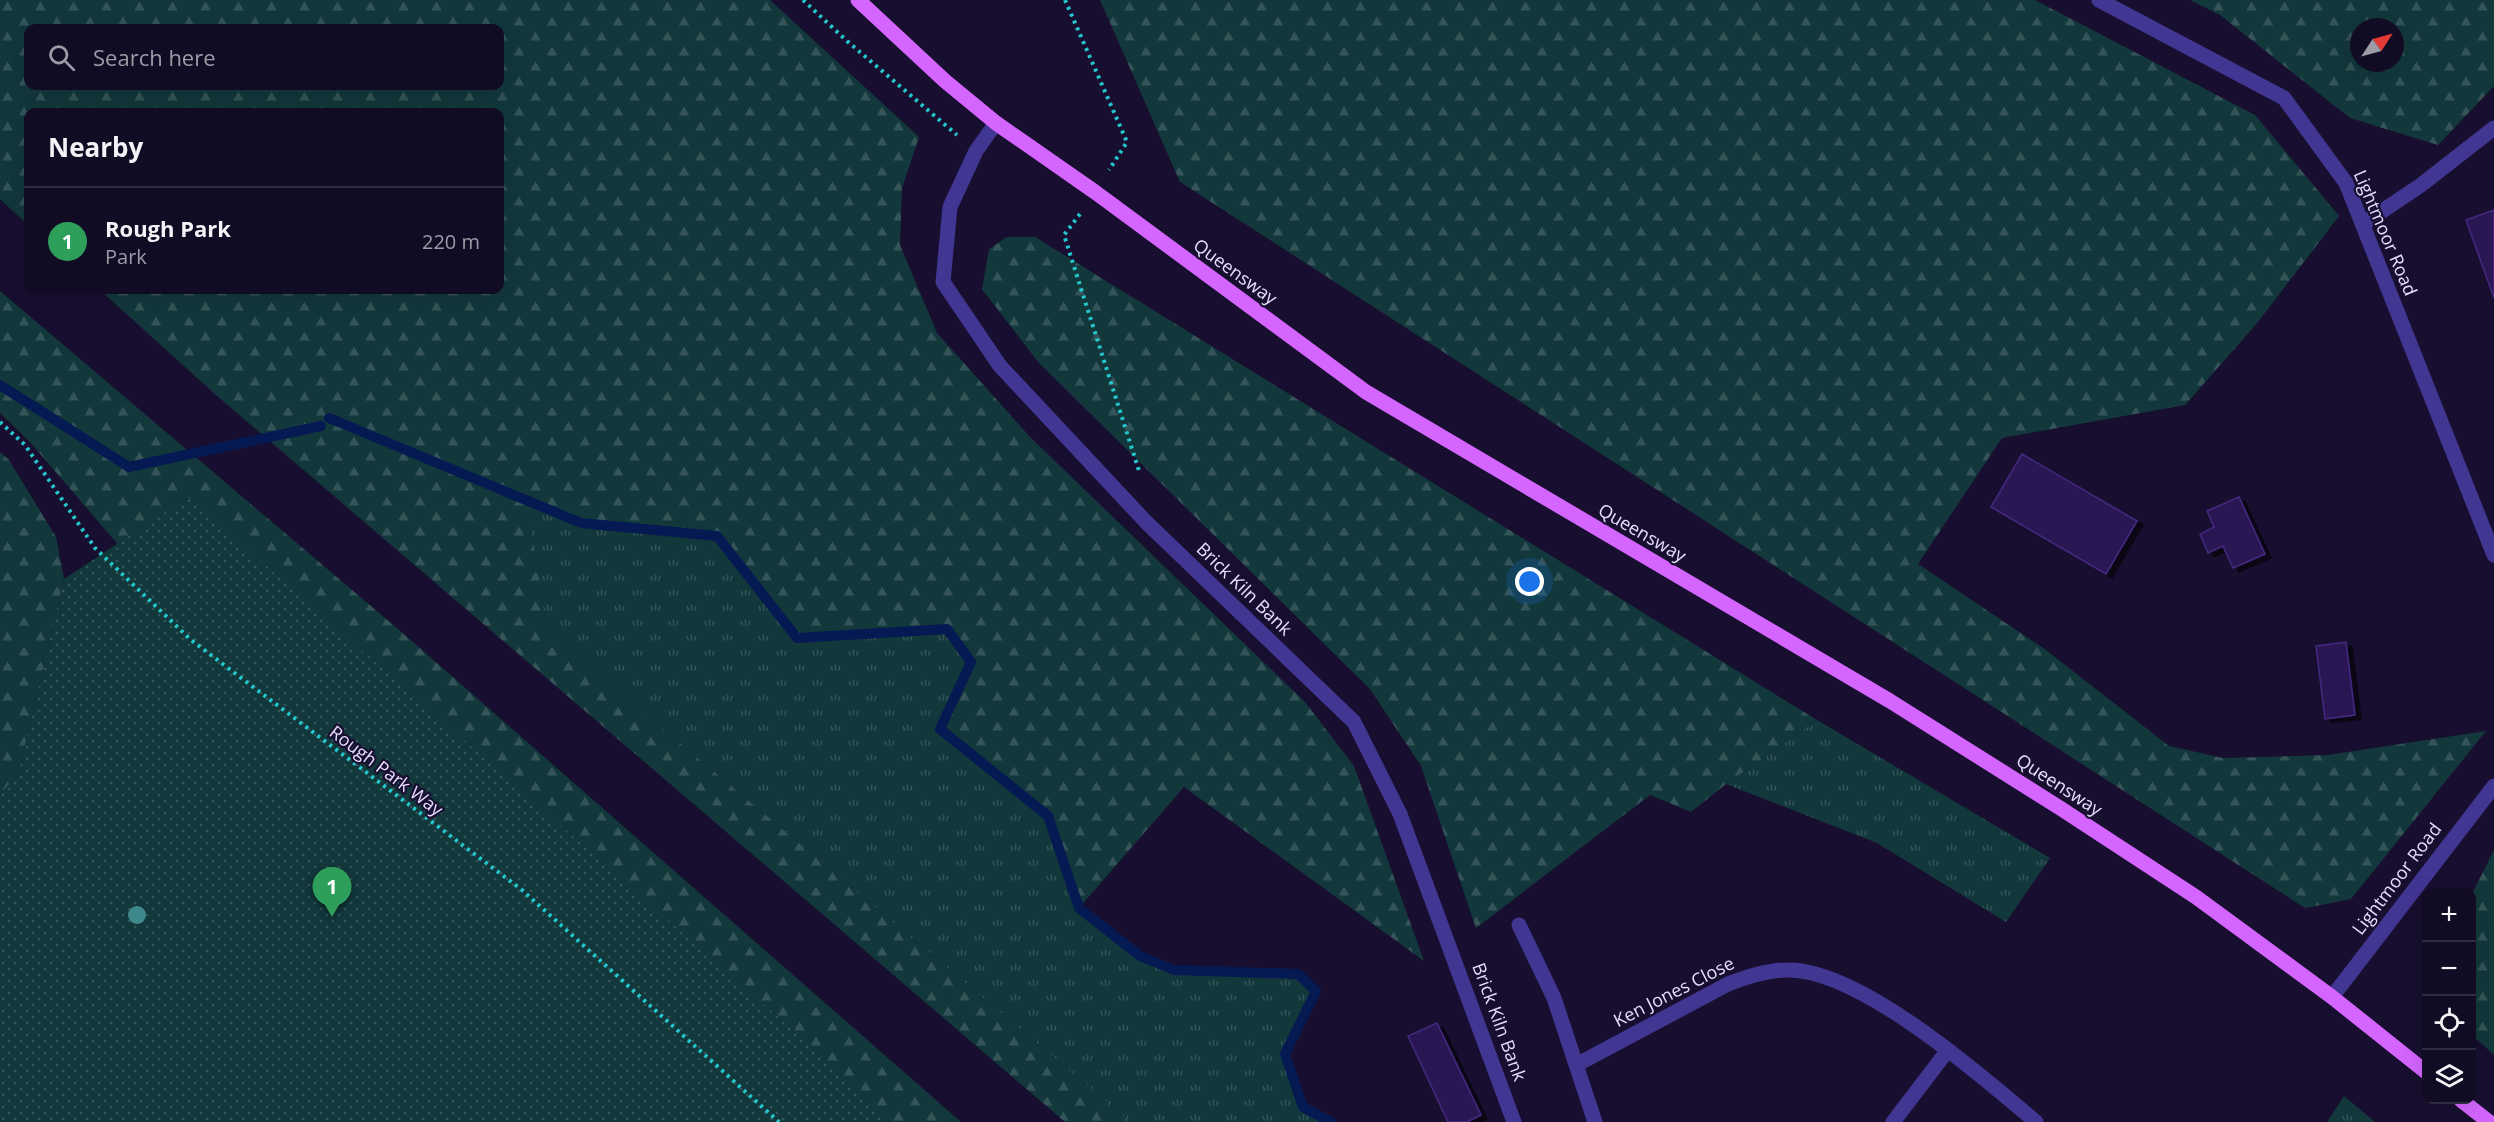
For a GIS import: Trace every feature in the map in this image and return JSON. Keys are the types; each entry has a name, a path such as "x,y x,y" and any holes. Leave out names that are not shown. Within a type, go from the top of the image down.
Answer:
{"main road":[{"name":"Queensway","path":"858,0 945,81 996,123 1095,192 1366,392 1910,714 2196,897 2332,997 2422,1068"},
{"path":"2466,1104 2489,1122"}],"street":[{"name":"Lightmoor Road","path":"2099,0 2284,98 2346,183 2494,555"},
{"name":"Brick Kiln Bank","path":"996,123 976,151 950,207 943,282 1000,366 1146,522 1354,722 1400,814 1514,1122"},
{"path":"2363,224 2421,185 2494,128"},
{"name":"Lightmoor Road","path":"2332,997 2494,786"},
{"path":"1519,925 1554,998 1595,1122"},
{"name":"Ken Jones Close","path":"1576,1065 1728,984 1753,975 1786,970 1815,973 1853,989 1929,1034 2036,1122"},
{"path":"1893,1122 1948,1050"}],"path":[{"path":"803,0 847,42 976,151"},
{"path":"1065,0 1127,142 1064,235 1142,479"},
{"name":"Rough Park Way","path":"0,422 25,445 95,548 191,640 522,890 779,1122"}],"green space":[{"path":"0,0 770,0 919,137 902,188 900,245 937,333 1030,437 1305,702 1354,766 1424,961 1184,787 1079,908 1048,816 940,729 971,662 947,629 797,638 717,536 581,523 527,500 547,631 1130,1122 1065,1122 216,395 104,294 504,294 504,108 24,108 24,221 0,199"},
{"path":"1100,0 2035,0 2255,115 2339,216 2258,322 2185,405 2002,438 1918,564 2046,650 2169,746 2223,758 2328,755 2486,731 2351,899 2305,908 1180,182"},
{"path":"2190,0 2494,0 2494,86 2438,145 2350,118 2220,15"},
{"path":"1007,237 1035,237 1817,720 1726,784 1691,812 1650,795 1476,928 1421,766 1370,689 1039,363 982,289 989,249"},
{"path":"0,291 398,629 961,1122 797,1122 139,569 29,441 0,413"},
{"path":"0,452 9,460 56,537 64,579 18,775 0,794"},
{"path":"188,497 803,1039 886,1122 0,1122 0,794 18,775 64,579"},
{"path":"526,500 581,523 717,536 797,638 947,629 971,662 940,729 1048,816 1079,909 1140,956 1174,970 1298,974 1316,991 1285,1054 1303,1107 1331,1122 1130,1122 547,631"},
{"path":"1817,720 2050,858 2006,922 1877,843 1726,784"},
{"path":"2494,850 2494,1055 2476,1039 2475,888"},
{"path":"2344,1096 2375,1122 2327,1122"}],"building":[{"path":"2494,210 2494,298 2466,220"},
{"path":"2022,454 2137,521 2106,574 1991,507"},
{"path":"2239,497 2265,554 2233,568 2223,546 2208,553 2200,534 2214,527 2207,511"},
{"path":"2346,642 2355,715 2325,719 2316,646"},
{"path":"1437,1023 1481,1115 1467,1122 1448,1122 1408,1036"}],"waterway":[{"path":"0,385 129,467 321,426"},
{"path":"329,418 581,523 717,536 797,638 947,629 971,662 940,729 1048,816 1079,908 1140,956 1174,970 1298,974 1316,991 1285,1054 1303,1107 1331,1122"}],"place":[{"name":"Rough Park","path":"332,917"}]}
